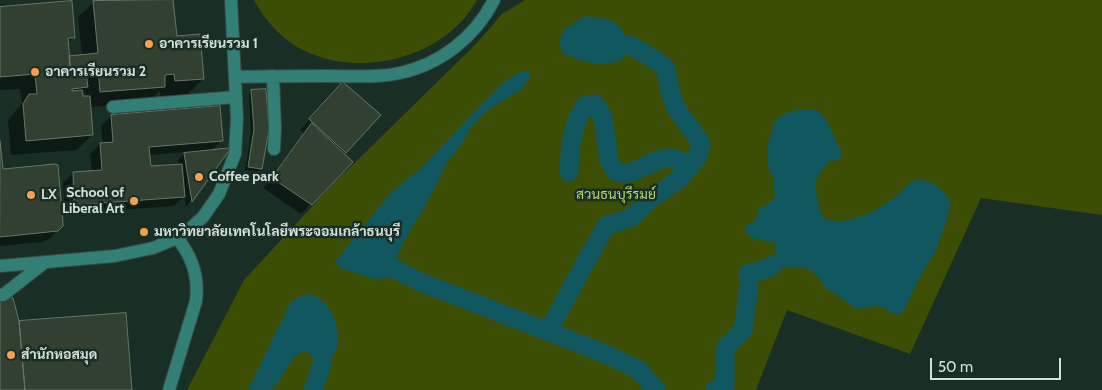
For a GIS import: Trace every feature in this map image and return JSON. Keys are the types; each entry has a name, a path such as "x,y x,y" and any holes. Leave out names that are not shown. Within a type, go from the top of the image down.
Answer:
{"lane":[{"path":"0,266 115,256 153,248 177,238 191,228 213,204 235,154 237,118 231,0"},
{"path":"235,77 364,76 393,74 413,69 439,58 462,42 481,20 494,0"},
{"path":"273,76 274,149"},
{"path":"113,107 236,96"},
{"path":"169,390 196,301 198,288 192,263 177,238"},
{"path":"0,295 3,295 44,263"}],"green space":[{"path":"254,0 477,0 463,20 445,36 424,49 401,57 376,62 352,63 327,59 297,47 276,30"},
{"name":"สวนธนบุรีรมย์","path":"525,0 1102,0 1102,215 981,198 910,354 787,310 756,390 187,390 244,280 332,185 477,43 502,14"}],"water":[{"path":"585,16 601,18 618,25 630,45 625,56 618,61 603,64 577,59 562,52 559,41 563,31"},
{"path":"529,71 530,77 522,89 492,107 472,125 464,140 447,162 430,197 404,241 387,278 375,279 342,269 335,262 391,192 421,168 501,84 519,72"},
{"path":"802,109 817,110 825,118 842,153 838,160 829,161 816,181 822,217 840,221 862,216 892,200 917,179 936,185 950,201 948,216 936,250 922,273 903,312 896,315 877,306 856,309 825,288 819,278 807,268 783,268 774,264 776,243 751,238 744,229 748,224 756,221 758,209 768,204 775,197 773,178 768,167 767,147 776,120 787,112"},
{"path":"309,294 322,300 334,318 338,332 338,343 331,359 327,365 316,363 309,353 303,351 294,357 279,381 270,390 248,390 290,303 301,296"}],"building":[{"name":"อาคารเรียนรวม 1","path":"173,0 177,36 200,34 204,79 175,81 174,74 165,75 165,87 100,92 98,68 70,70 69,56 98,53 93,1"},
{"name":"อาคารเรียนรวม 2","path":"72,1 75,38 68,38 71,74 86,73 88,87 72,89 72,91 82,90 83,96 90,96 93,135 26,141 23,104 29,94 37,94 35,74 0,77 0,7"},
{"path":"343,82 381,115 346,153 309,119"},
{"path":"266,89 269,129 262,169 248,167 254,129 251,90"},
{"path":"220,106 223,141 149,147 151,166 182,164 185,197 74,205 73,172 102,170 100,143 113,142 111,115"},
{"path":"312,123 353,162 312,205 272,178"},
{"name":"LX","path":"0,141 3,169 58,165 63,226 58,231 0,237"},
{"name":"Coffee park","path":"231,148 192,202 184,153"},
{"name":"สำนักหอสมุด","path":"13,298 19,321 25,390 0,390 0,299"},
{"path":"126,313 132,390 25,390 19,321"}],"waterway":[{"path":"548,331 607,225 631,218 649,200 679,179 697,158 701,144 674,104 666,68 630,45"},
{"path":"569,172 571,145 577,120 586,105 595,104 603,117 609,160 616,172 629,173 660,159 667,158 681,161 690,167"},
{"path":"715,390 725,386 725,348 743,330 749,286 748,274 769,268 774,264"},
{"path":"392,268 423,283 606,354 639,370 656,390"},
{"path":"313,390 322,364"}],"place":[{"name":"อาคารเรียนรวม 1","path":"149,44"},
{"name":"อาคารเรียนรวม 2","path":"35,72"},
{"name":"Coffee park","path":"199,177"},
{"name":"LX","path":"31,195"},
{"name":"School of Liberal Art","path":"134,201"},
{"name":"มหาวิทยาลัยเทคโนโลยีพระจอมเกล้าธนบุรี","path":"144,232"},
{"name":"สำนักหอสมุด","path":"11,355"}]}
